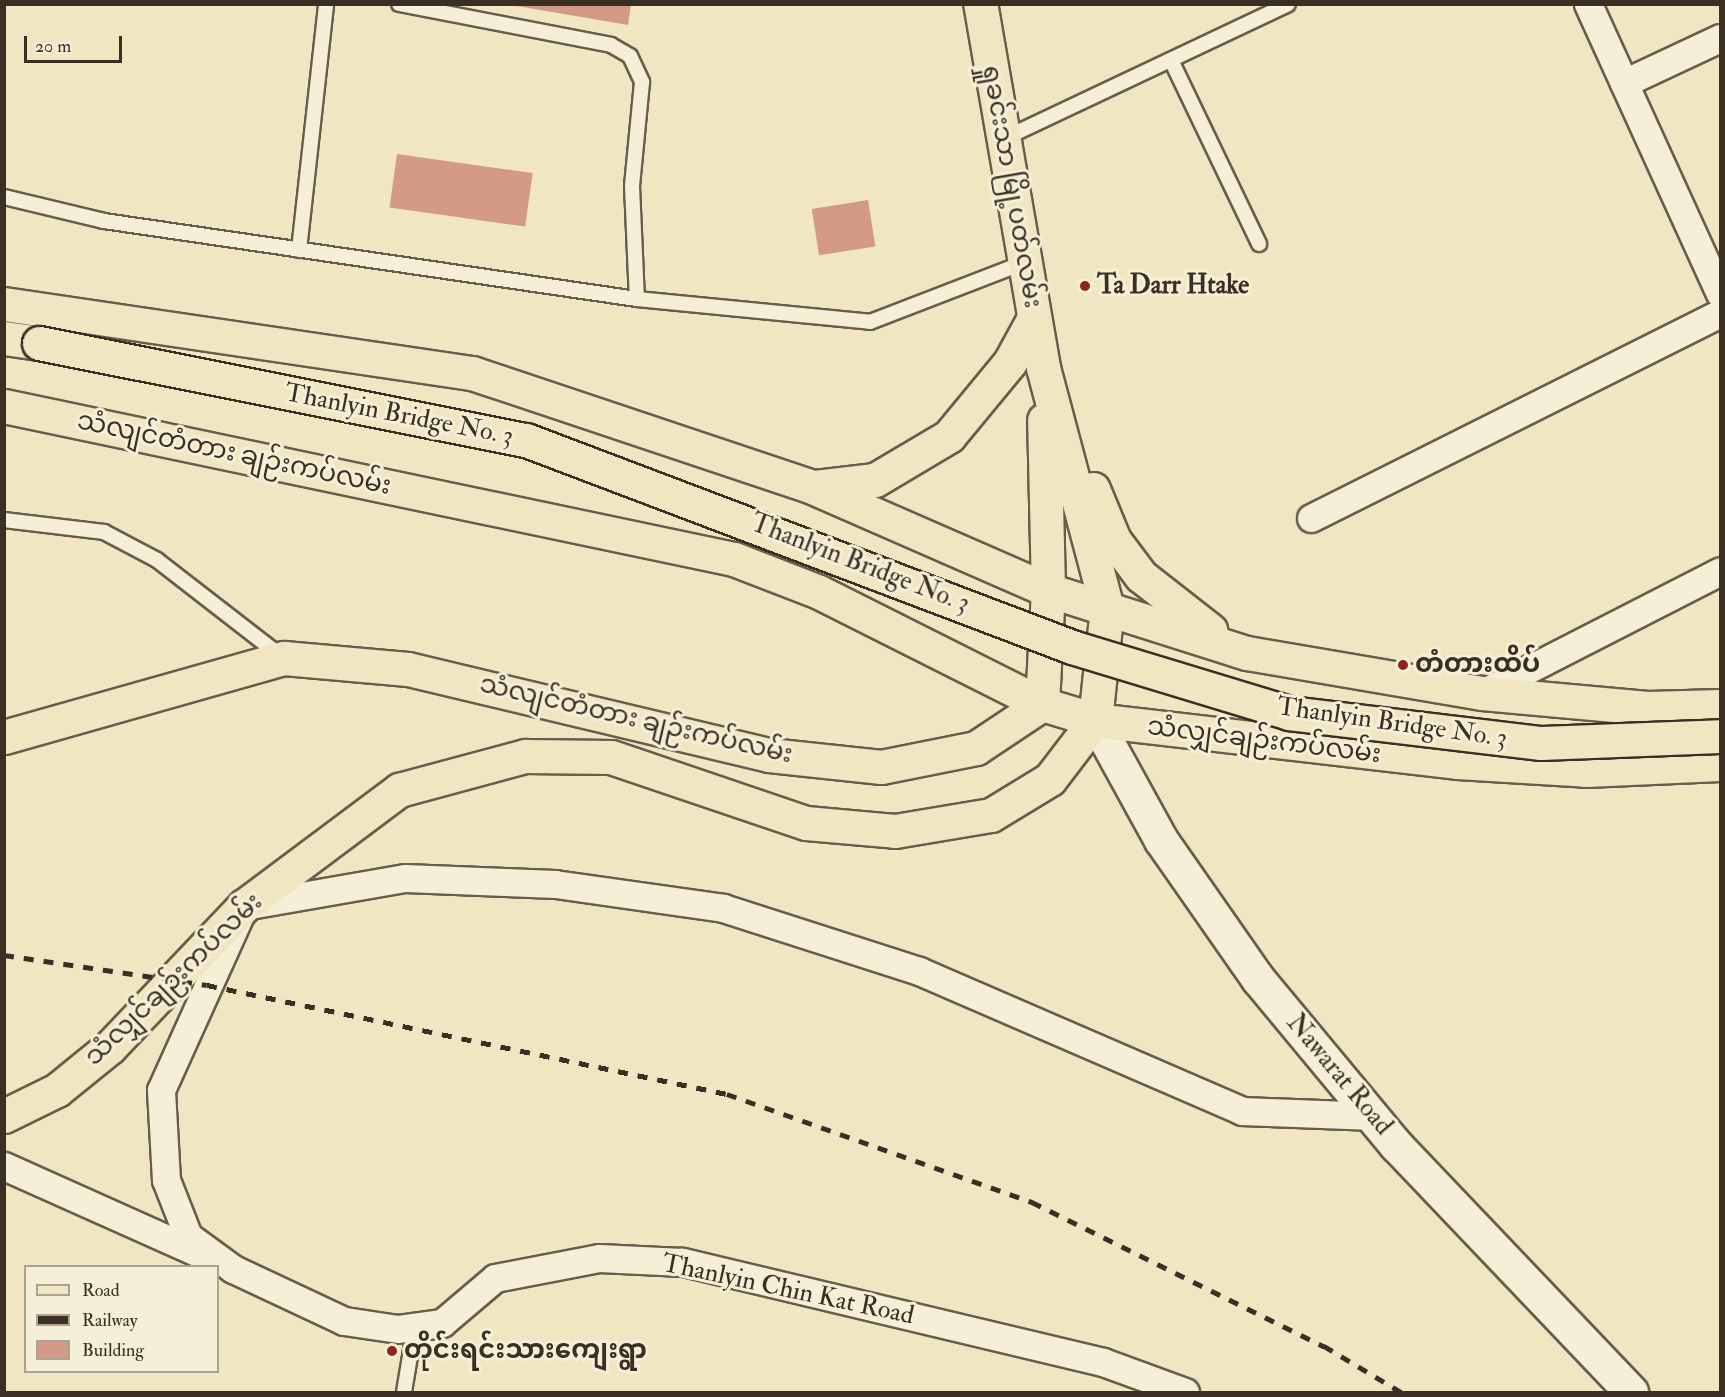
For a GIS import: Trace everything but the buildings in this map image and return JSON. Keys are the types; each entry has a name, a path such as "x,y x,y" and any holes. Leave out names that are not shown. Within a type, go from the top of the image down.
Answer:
{"main road":[{"name":"ရှုခင်းသာ မြို့ပတ်လမ်း","path":"980,4 1023,263 1043,367 1107,608"},
{"path":"4,304 472,373 812,487 1048,590 1247,652 1482,693 1647,708 1720,706"},
{"path":"812,487 875,480 949,436 1010,363 1034,318"},
{"name":"Thanlyin Bridge No. 3","path":"4,338 39,343 526,440 1072,646 1289,713 1541,743 1720,736"},
{"name":"ရှုခင်းသာ မြို့ပတ်လမ်း","path":"1043,367 1048,590"},
{"path":"1043,367 1114,540 1141,576 1186,615 1247,652"},
{"name":"သံလျင်တံတား ချဉ်းကပ်လမ်း","path":"4,406 734,559 819,592 1042,704"},
{"path":"1042,704 1048,590"},
{"path":"1095,720 1107,608"},
{"name":"သံလျင်တံတား ချဉ်းကပ်လမ်း","path":"4,738 284,658 408,669 770,755 881,767 976,747 1042,704"},
{"name":"သံလျှင်ချဉ်းကပ်လမ်း","path":"1042,704 1095,720 1468,763 1586,770 1720,764"},
{"name":"သံလျှင်ချဉ်းကပ်လမ်း","path":"4,1116 57,1090 110,1047 244,906 399,790 525,756 611,757 806,823 896,831 992,815 1050,779 1095,720"},
{"name":"Nawarat Road","path":"1095,720 1161,840 1258,979 1374,1116 1631,1392"}],"street":[{"path":"1588,4 1720,293"},
{"path":"1624,83 1720,38"},
{"path":"1311,518 1720,313"},
{"path":"1482,693 1720,572"},
{"path":"225,1265 188,1236 166,1180 161,1090 244,906 405,878 555,884 723,908 919,971 1242,1111 1374,1116"},
{"name":"Thanlyin Chin Kat Road","path":"4,1167 344,1320 415,1326 442,1323 495,1278 599,1258 682,1262 1103,1362 1185,1392"}],"lane":[{"path":"299,250 326,4"},
{"path":"399,4 611,45 630,56 642,82 632,186 637,299"},
{"path":"1003,139 1288,4"},
{"path":"1171,60 1259,244"},
{"path":"4,197 104,221 637,299 870,322 1023,263"},
{"path":"4,520 104,532 157,560 284,658"},
{"path":"404,1392 415,1326"}],"railway":[{"path":"4,955 207,985 727,1094 1032,1202 1324,1346 1401,1392"}],"place":[{"name":"Ta Darr Htake","path":"1085,286"},
{"name":"တံတားထိပ်","path":"1403,665"},
{"name":"တိုင်းရင်းသားကျေးရွာ","path":"392,1351"}]}
